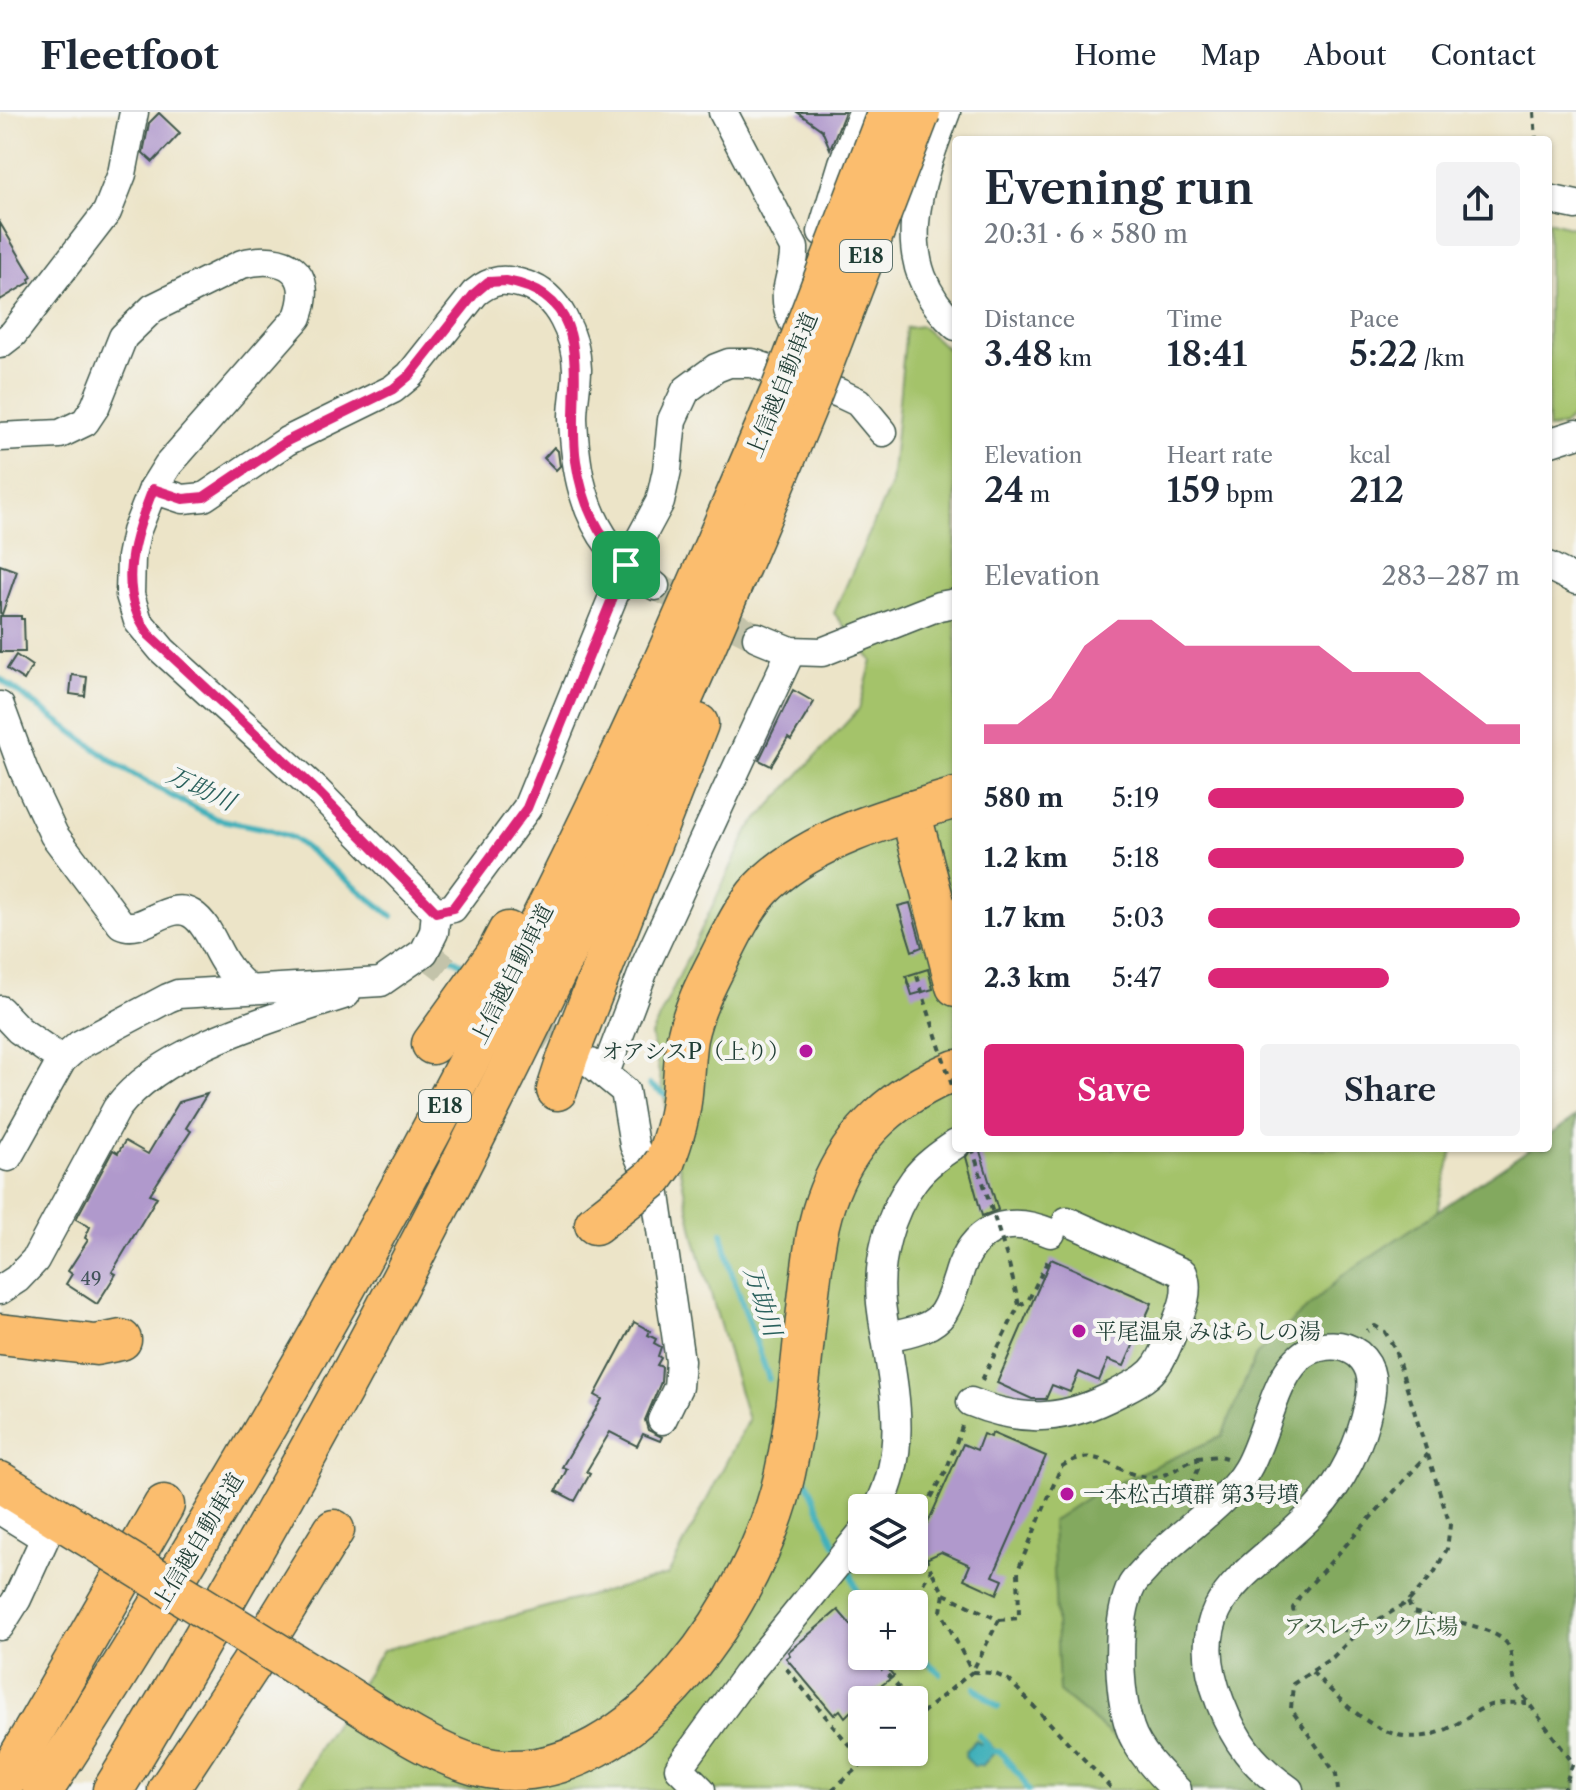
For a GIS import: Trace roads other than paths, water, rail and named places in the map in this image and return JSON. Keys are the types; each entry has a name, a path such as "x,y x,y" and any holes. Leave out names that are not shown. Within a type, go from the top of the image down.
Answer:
{"highway":[{"name":"上信越自動車道","path":"43,1790 143,1634 339,1301 429,1136 580,840 708,561 810,393 888,112"},
{"name":"上信越自動車道","path":"113,1790 295,1477 385,1313 550,985 738,577 920,112"},
{"path":"557,1090 736,623 810,393"},
{"path":"432,1044 496,955 708,561"},
{"path":"595,1224 654,1177 664,1163 678,1118 687,1038 695,1009 736,927 767,883 824,846 868,825 952,799"},
{"path":"910,811 952,971"},
{"path":"0,1482 416,1738 490,1768 537,1769 580,1756 623,1729 655,1701 714,1632 746,1579 773,1517 785,1474 796,1410 815,1248 822,1212 834,1180 860,1137 883,1112 913,1090 952,1072"},
{"path":"0,1334 96,1345 121,1340"},
{"path":"0,1790 164,1505"},
{"path":"168,1790 334,1530"}],"street":[{"path":"0,344 13,334 107,212 122,174 134,112"},
{"path":"723,112 794,248 795,261 787,293 810,393"},
{"path":"790,315 863,112"},
{"path":"946,112 921,188 914,242 923,282 952,322"},
{"path":"1552,200 1576,205"},
{"path":"0,437 60,434 85,422 95,407 123,337 153,308 242,264 268,259 279,260 290,267 300,278 304,292 298,317 168,465 153,489 136,532 131,557 130,595 138,621 162,650 317,791 436,912"},
{"path":"153,489 183,499 204,497 287,441 393,389 410,375 475,293 488,282 506,281 536,288 559,311 574,347 577,370 573,417 576,460 583,491 605,542 626,565 655,586"},
{"path":"436,912 453,908 527,808 626,565 660,502 666,479 672,420 686,390 716,368 740,362 752,363 810,393 858,402 883,432"},
{"path":"1552,442 1576,434"},
{"path":"1552,568 1576,580"},
{"path":"757,637 791,651 822,652 952,604"},
{"path":"662,1420 678,1387 680,1361 656,1195 634,1145 625,1091 597,1067 791,651"},
{"path":"0,706 24,771 54,835 121,924 133,927 171,911 190,913 200,922 227,966 248,989"},
{"path":"0,1290 17,1279 35,1260 117,1108 131,1089 159,1068 220,1039 381,982 424,952 434,932 436,912"},
{"path":"8,1157 62,1060 79,1045 168,998 178,994 381,982"},
{"path":"0,1010 19,1030 62,1060"},
{"path":"884,1494 890,1481 897,1442 896,1398 881,1302 885,1247 893,1220 915,1178 930,1162 952,1147"},
{"path":"888,1337 926,1327 942,1314 972,1244 991,1229 1013,1224 1034,1226 1056,1237 1183,1273 1187,1284 1182,1310 1157,1365 1145,1378 1093,1406 1046,1417 994,1411 971,1402"},
{"path":"1177,1790 1144,1752 1130,1728 1122,1681 1122,1621 1133,1584 1167,1545 1232,1490 1248,1468 1285,1379 1297,1359 1318,1346 1340,1346 1356,1353 1366,1363 1373,1383 1355,1449 1337,1483 1316,1510 1238,1578 1215,1610 1208,1643 1214,1685 1231,1730 1261,1771 1289,1790"},
{"path":"0,1510 45,1538 17,1599 0,1626"},
{"path":"701,1790 679,1768 746,1676 848,1550"}],"water":[{"path":"976,1740 980,1744 986,1740 996,1751 982,1766 974,1766 965,1757 966,1750"}],"waterway":[{"name":"万助川","path":"0,679 118,765 170,795 216,819 267,829 293,838 392,916"},
{"name":"万助川","path":"448,955 466,967"},
{"name":"万助川","path":"650,1085 665,1095"},
{"name":"万助川","path":"722,1233 731,1271 769,1379"},
{"name":"万助川","path":"802,1470 835,1544"},
{"name":"万助川","path":"851,1574 857,1590"},
{"name":"万助川","path":"928,1663 940,1673"},
{"name":"万助川","path":"975,1688 998,1707"},
{"path":"979,1735 992,1751 1000,1752 1028,1790"}],"tunnel":[{"path":"655,586 757,637"},
{"path":"424,952 456,977 586,1060"}],"place":[{"name":"オアシスP（上り）","path":"806,1051"},
{"name":"平尾温泉 みはらしの湯","path":"1079,1331"},
{"name":"一本松古墳群 第3号墳","path":"1067,1494"}],"park label":[{"name":"アスレチック広場","path":"1371,1626"}]}
